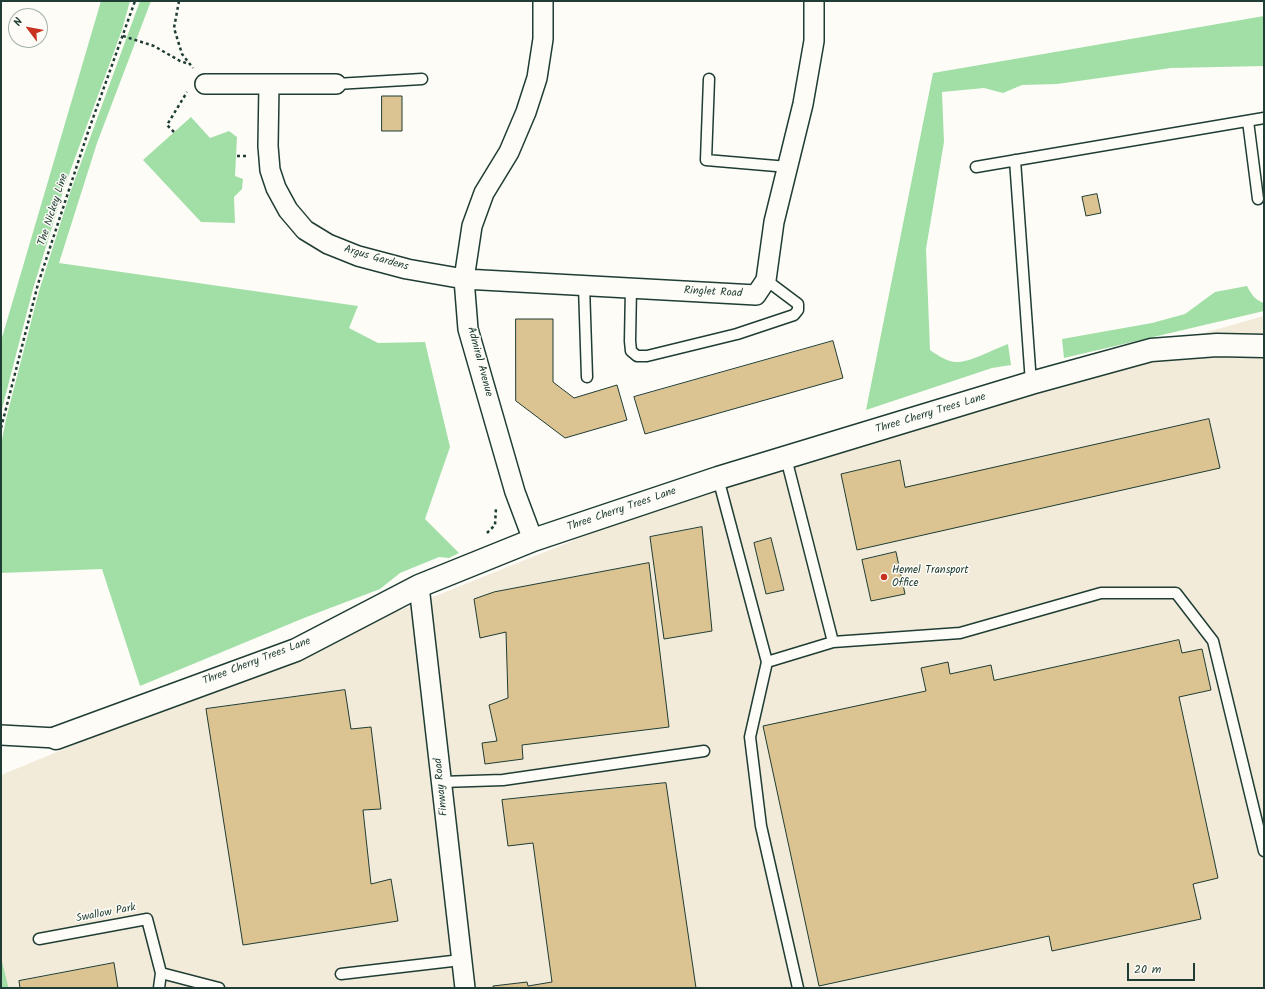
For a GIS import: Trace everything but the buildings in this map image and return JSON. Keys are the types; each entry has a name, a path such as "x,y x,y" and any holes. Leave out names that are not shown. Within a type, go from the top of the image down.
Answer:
{"street":[{"name":"Admiral Avenue","path":"533,540 515,492 468,329 464,279 472,226 484,193 508,152 526,112 536,78 543,39 543,1"},
{"path":"766,280 774,222 803,104 814,41 814,1"},
{"path":"201,79 269,84 336,84"},
{"name":"Argus Gardens","path":"269,84 268,146 270,170 276,188 288,210 306,230 328,244 358,256 407,269 464,279"},
{"name":"Ringlet Road","path":"464,279 756,295 766,280"},
{"name":"Three Cherry Trees Lane","path":"1,735 56,738 296,650 419,586 533,540 718,478 1031,383 1151,350 1217,345 1264,346"},
{"name":"Finway Road","path":"419,586 464,988"}],"lane":[{"path":"336,84 422,78"},
{"path":"708,79 706,160 788,167"},
{"path":"976,167 1264,118"},
{"path":"1248,121 1258,199"},
{"path":"1014,160 1031,383"},
{"path":"631,288 631,351 637,356 647,356 737,334 794,315 798,310 798,304 766,280"},
{"path":"584,286 587,377"},
{"path":"786,458 833,642"},
{"path":"718,478 767,662 750,737 761,826 798,988"},
{"path":"767,662 833,642 960,633 1101,593 1176,593 1213,641 1264,851"},
{"path":"441,782 503,780 704,751"},
{"name":"Swallow Park","path":"39,939 147,919 161,973 159,988"},
{"path":"341,974 462,960"},
{"path":"161,973 219,988"}],"path":[{"name":"The Nickey Line","path":"1,428 38,284 88,132 135,1"},
{"path":"174,132 167,125 201,79 182,54 174,28 179,1"},
{"path":"123,36 154,46 190,65"},
{"path":"483,538 494,525 496,508"}],"shaded area":[{"path":"1264,316 1264,988 1,988 1,775 408,607 826,439"}],"green space":[{"path":"101,1 130,1 122,30 64,188 33,289 1,413 1,341"},
{"path":"140,1 151,1 97,143 59,263 358,306 349,328 378,343 425,342 450,447 425,519 459,553 449,558 439,557 400,573 380,589 304,618 140,686 102,569 1,573 1,445 6,419 39,291 71,190"},
{"path":"1264,16 1264,66 1171,68 1057,84 1022,85 1003,93 984,88 942,92 944,142 926,249 930,350 948,360 961,362 975,358 1008,344 1011,365 992,368 866,410 933,73"},
{"path":"191,117 210,138 229,131 237,137 235,176 243,179 242,189 234,197 235,223 201,222 143,160"},
{"path":"1247,286 1250,292 1258,300 1264,303 1264,311 1064,358 1062,339 1152,323 1185,314 1215,292"},
{"path":"1,957 8,986 9,988 1,988"}],"place":[{"name":"Hemel Transport Office","path":"884,577"}]}
